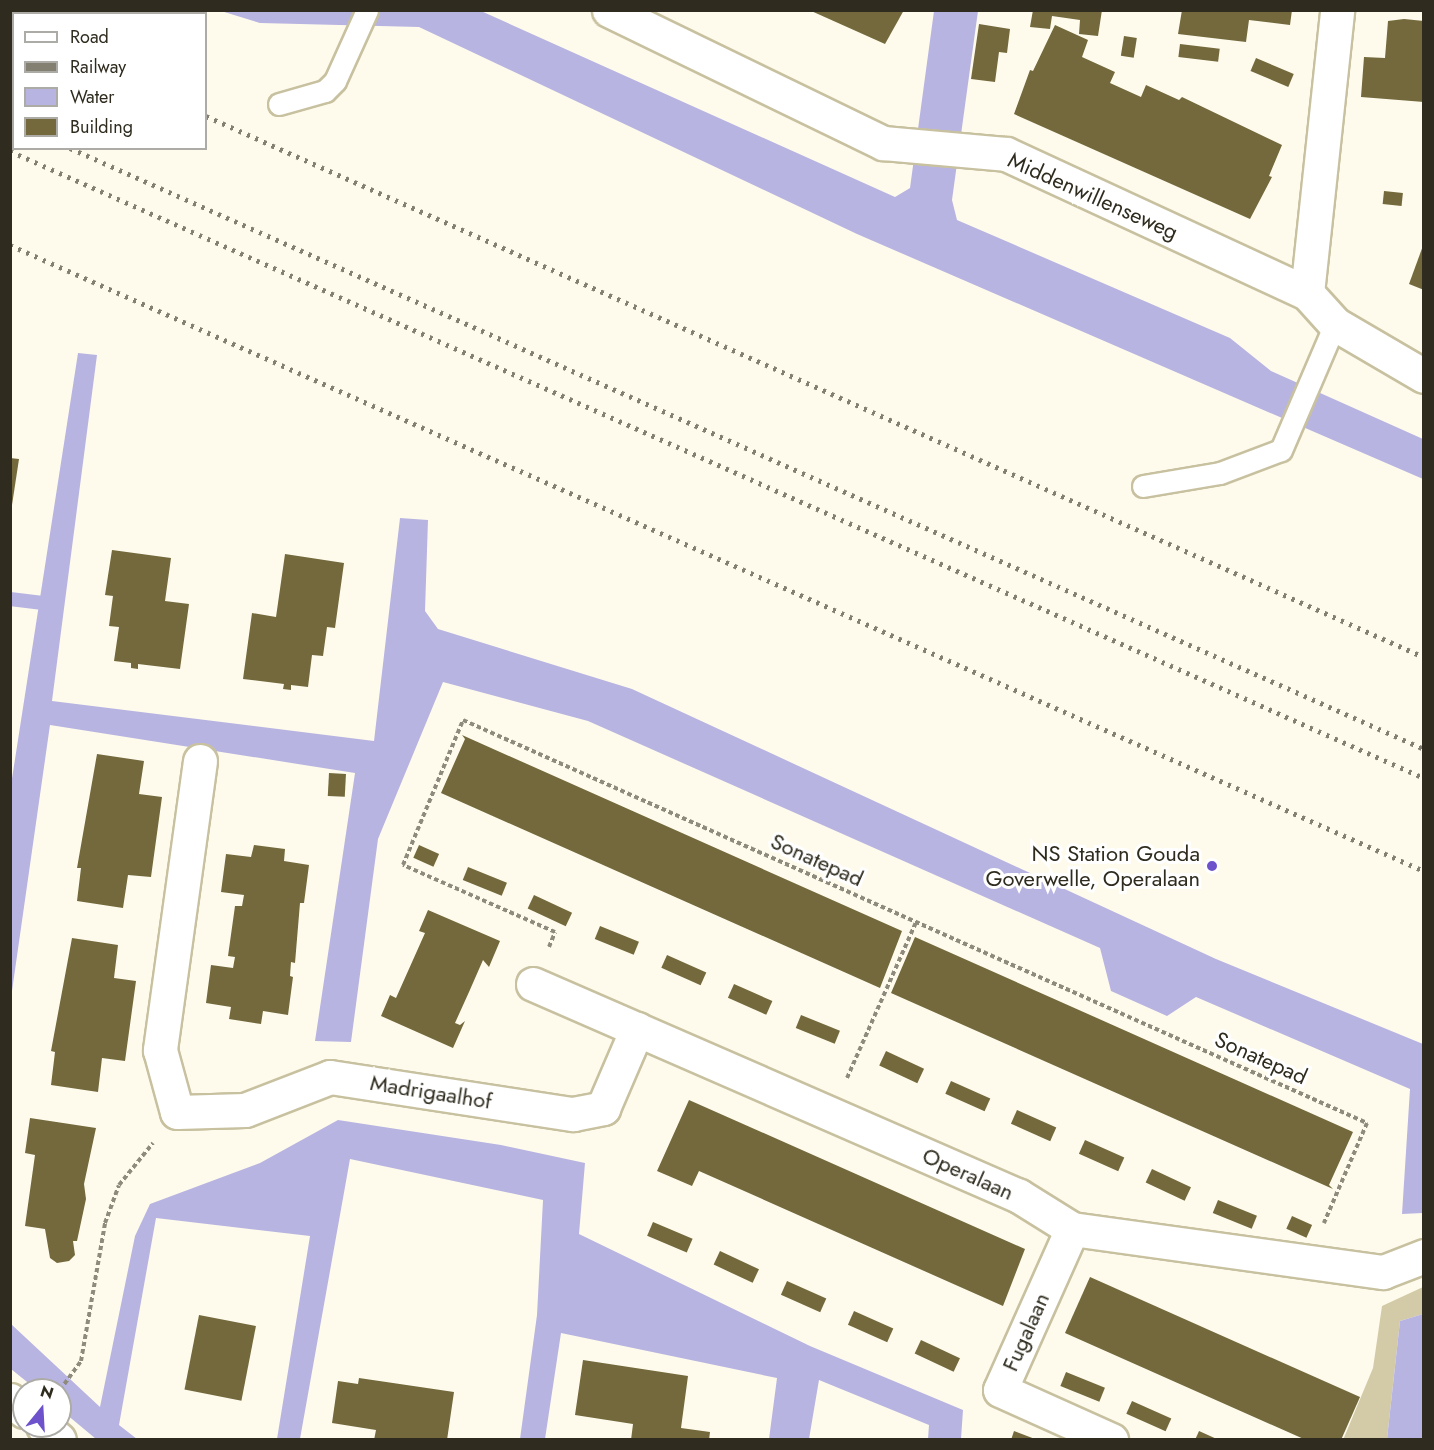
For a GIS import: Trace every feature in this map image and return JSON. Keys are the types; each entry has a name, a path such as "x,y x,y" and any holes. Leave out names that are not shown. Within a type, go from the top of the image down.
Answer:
{"street":[{"name":"Middenwillenseweg","path":"609,10 883,143 1006,154 1307,293 1335,324 1367,346 1424,376"},
{"path":"1307,293 1337,10"},
{"path":"177,1112 160,1050 200,761"},
{"name":"Operalaan","path":"533,984 1018,1196 1072,1229 1383,1272 1424,1256"},
{"name":"Madrigaalhof","path":"177,1112 245,1110 330,1077 573,1114 603,1108 637,1029"},
{"name":"Fugalaan","path":"1072,1229 999,1389 1111,1440"}],"lane":[{"path":"279,104 325,91 335,81 367,10"},
{"path":"1143,486 1220,473 1281,450 1335,324"}],"path":[{"name":"Sonatepad","path":"533,984 555,932 402,865 463,720 1367,1123 1307,1262"},
{"path":"831,1113 916,922"},
{"path":"69,1378 81,1361 105,1223 119,1185 177,1112"}],"shaded area":[{"path":"1423,1287 1423,1314 1400,1321 1387,1439 1343,1440 1373,1368 1382,1306"}],"water":[{"path":"221,11 481,11 895,197 910,188 934,11 978,11 952,200 957,220 1230,338 1271,371 1423,439 1423,479 857,234 419,27 260,23"},
{"path":"78,353 97,355 52,701 374,741 400,518 428,520 425,611 438,629 632,689 1216,959 1423,1044 1423,1213 1402,1214 1410,1089 1196,997 1167,1016 1111,991 1100,948 588,721 443,682 378,839 351,1042 315,1041 355,773 50,725 11,998 11,785"},
{"path":"338,1120 501,1145 585,1163 579,1234 810,1346 963,1410 961,1439 928,1439 929,1425 819,1380 809,1439 769,1439 777,1378 561,1333 545,1439 520,1439 537,1315 543,1200 350,1159 300,1439 277,1439 310,1236 156,1218 119,1425 137,1439 96,1439 72,1419 72,1381 100,1407 135,1236 150,1204 260,1163"},
{"path":"1423,1314 1423,1439 1387,1439 1400,1321"},
{"path":"11,1324 69,1378 22,1378 11,1369"}],"building":[{"path":"809,10 904,10 885,44"},
{"path":"1033,10 1102,10 1098,36 1079,34 1080,20 1052,16 1050,29 1030,27"},
{"path":"1182,10 1292,10 1290,25 1249,20 1246,42 1178,34"},
{"path":"1404,19 1424,21 1424,102 1361,97 1364,57 1385,58 1388,21"},
{"path":"979,24 1010,29 1007,53 999,52 995,82 971,79"},
{"path":"1055,25 1088,40 1082,57 1115,72 1110,83 1141,97 1146,85 1179,100 1182,97 1282,145 1269,176 1272,177 1250,219 1014,114 1030,70 1033,71"},
{"path":"1124,36 1137,38 1134,58 1121,56"},
{"path":"1180,44 1220,49 1218,62 1178,57"},
{"path":"1256,58 1294,74 1288,87 1251,71"},
{"path":"1384,191 1403,193 1402,206 1383,204"},
{"path":"1424,243 1424,290 1409,284"},
{"path":"10,458 19,459 12,505 10,505"},
{"path":"112,550 171,558 165,601 189,604 180,669 138,664 138,669 131,668 131,663 114,661 119,627 109,626 113,596 105,595"},
{"path":"285,554 344,563 335,628 327,627 323,656 312,655 308,687 291,685 291,690 283,689 284,684 243,679 252,613 276,617"},
{"path":"462,735 902,931 880,988 441,793 465,739"},
{"path":"97,754 144,761 139,794 162,797 151,877 128,875 123,908 77,901 81,868 77,868"},
{"path":"329,773 346,774 345,797 328,796"},
{"path":"254,845 285,849 284,861 309,865 304,903 300,903 295,963 291,962 290,976 293,977 288,1015 263,1011 261,1024 229,1019 231,1007 206,1003 211,965 233,968 235,957 228,956 235,906 242,906 244,895 221,892 226,854 251,857"},
{"path":"419,845 439,854 433,867 413,858"},
{"path":"468,867 507,883 502,896 463,880"},
{"path":"534,895 572,913 566,926 528,909"},
{"path":"428,910 500,941 489,967 483,960 455,1023 460,1025 465,1021 453,1048 381,1016 390,995 396,998 425,933 419,931"},
{"path":"600,926 639,942 634,955 595,939"},
{"path":"915,937 1353,1132 1329,1185 1333,1189 891,993"},
{"path":"72,938 118,945 114,978 136,981 125,1061 102,1058 98,1092 51,1085 55,1052 51,1051"},
{"path":"667,955 706,972 701,985 661,968"},
{"path":"734,984 772,1001 766,1015 728,998"},
{"path":"801,1015 840,1031 835,1044 796,1028"},
{"path":"886,1051 924,1069 917,1083 879,1066"},
{"path":"951,1081 990,1098 985,1111 945,1094"},
{"path":"689,1100 1025,1249 1003,1306 699,1171 692,1186 657,1171"},
{"path":"1017,1110 1056,1127 1050,1141 1011,1124"},
{"path":"30,1118 96,1128 84,1184 86,1199 77,1241 73,1241 75,1255 69,1261 57,1263 50,1258 45,1229 25,1226 35,1155 25,1153"},
{"path":"1085,1140 1124,1157 1118,1171 1079,1154"},
{"path":"1152,1169 1191,1187 1185,1201 1146,1183"},
{"path":"1218,1200 1257,1216 1252,1229 1213,1213"},
{"path":"1292,1216 1312,1225 1306,1238 1286,1229"},
{"path":"653,1222 693,1239 687,1253 647,1236"},
{"path":"720,1251 759,1269 753,1283 714,1265"},
{"path":"1090,1277 1360,1397 1341,1440 1306,1440 1065,1333"},
{"path":"787,1281 826,1298 820,1312 781,1295"},
{"path":"854,1311 893,1328 887,1342 848,1325"},
{"path":"199,1315 256,1326 241,1401 184,1390"},
{"path":"921,1340 960,1358 954,1372 915,1354"},
{"path":"583,1360 688,1376 681,1428 710,1432 709,1440 631,1440 633,1424 575,1415"},
{"path":"1066,1372 1105,1388 1099,1402 1060,1386"},
{"path":"359,1378 454,1392 447,1440 374,1440 376,1430 332,1423 338,1381 358,1384"},
{"path":"1132,1401 1171,1418 1166,1431 1126,1414"},
{"path":"1014,1431 1035,1439 1035,1440 1011,1440"},
{"path":"1199,1431 1219,1440 1195,1440"}],"waterway":[{"path":"10,599 41,603"}],"railway":[{"path":"207,116 1424,657"},
{"path":"75,150 1424,749"},
{"path":"10,151 1424,778"},
{"path":"10,245 1424,871"}],"place":[{"name":"NS Station Gouda Goverwelle, Operalaan","path":"1212,866"}]}
